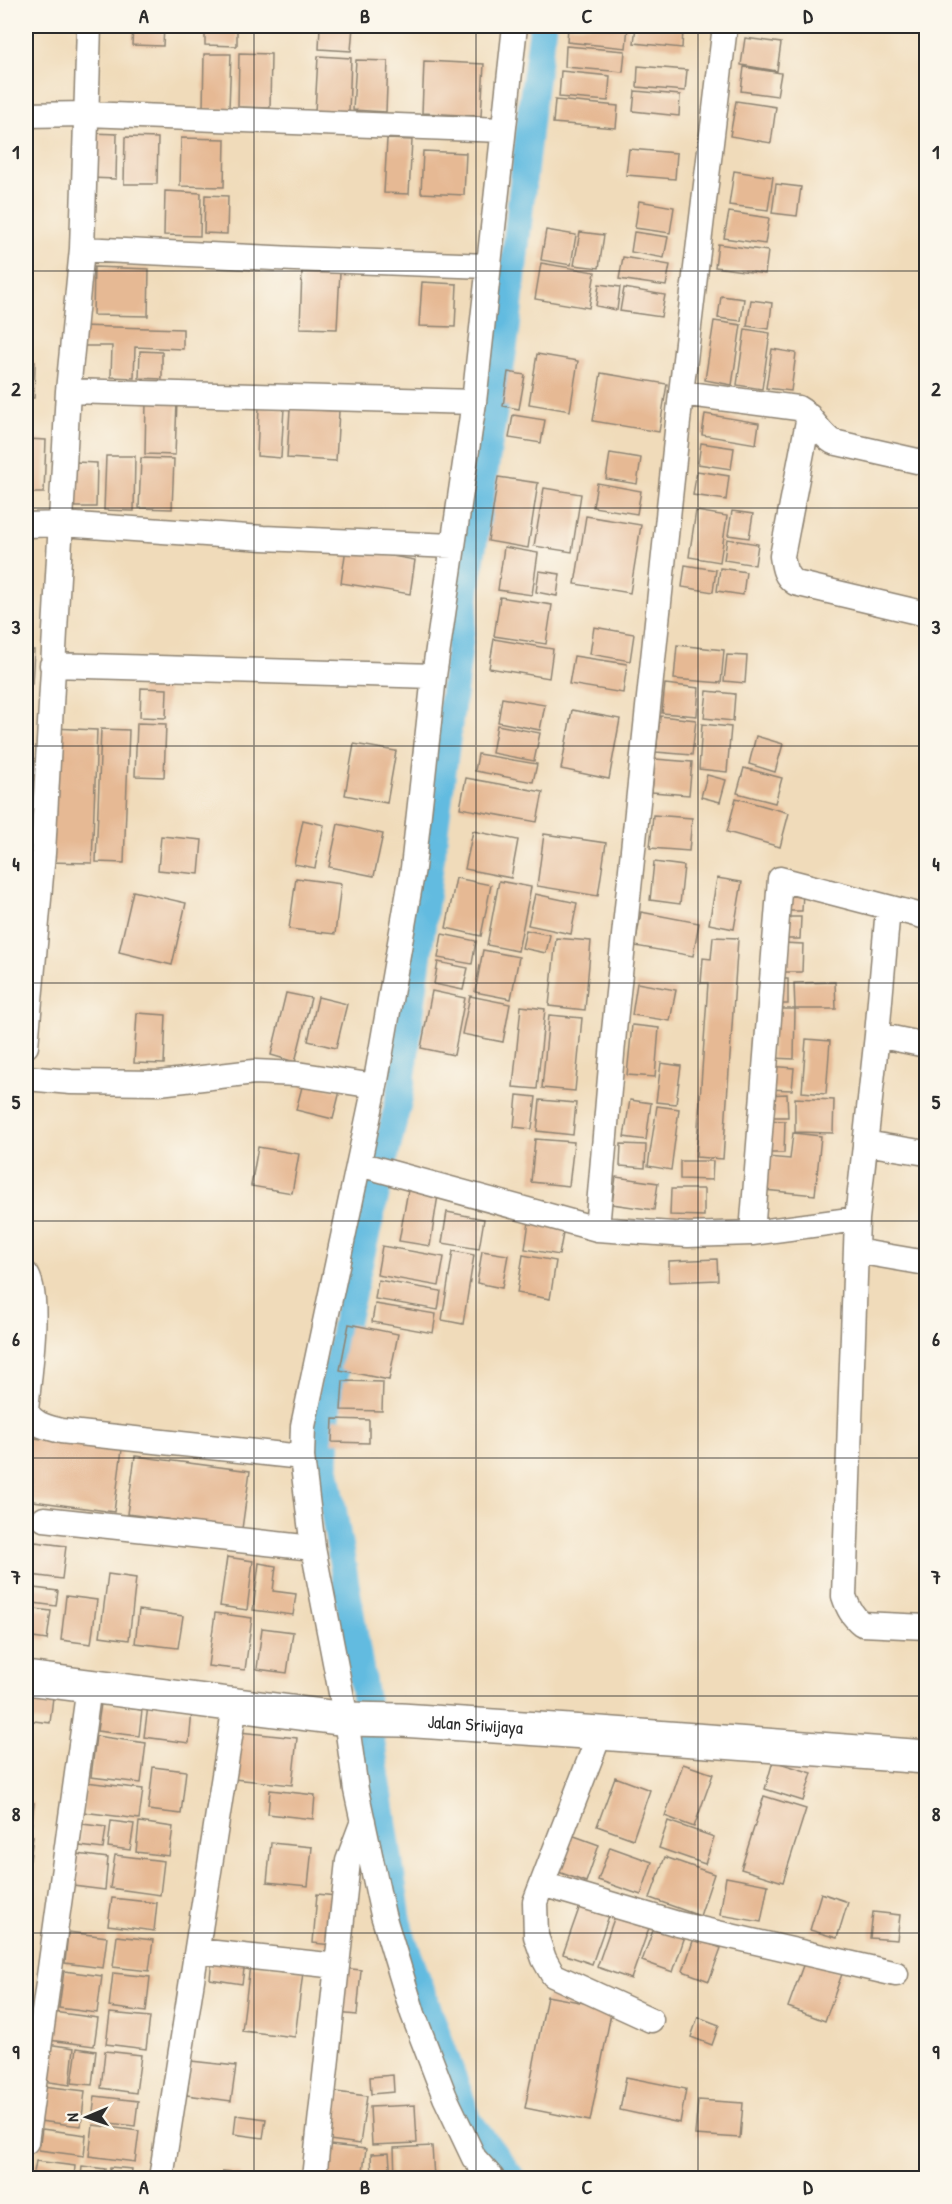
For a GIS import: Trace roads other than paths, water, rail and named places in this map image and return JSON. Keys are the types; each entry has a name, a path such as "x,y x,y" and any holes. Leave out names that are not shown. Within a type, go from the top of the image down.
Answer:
{"street":[{"path":"26,1046 43,853 68,391 82,249 89,26"},
{"path":"492,2178 474,2158 445,2097 413,2014 382,1915 356,1790 352,1719 313,1548 302,1457 303,1426 368,1166 375,1086 414,868 434,676 474,402 515,26"},
{"path":"597,1229 614,1031 681,393 725,26"},
{"path":"26,115 86,114 503,130"},
{"path":"82,249 488,266"},
{"path":"68,391 474,402"},
{"path":"681,393 798,408 809,416 823,436 833,442 927,463"},
{"path":"809,416 783,556 784,570 788,578 795,583 927,614"},
{"path":"26,525 62,524 263,538 453,546"},
{"path":"52,665 434,676"},
{"path":"752,1233 780,879 927,917"},
{"path":"888,908 857,1219 844,1596 855,1618 862,1624 927,1627"},
{"path":"877,1035 927,1045"},
{"path":"26,1078 71,1082 159,1083 254,1072 297,1074 375,1086"},
{"path":"865,1143 927,1153"},
{"path":"368,1166 597,1229 688,1235 752,1233 857,1219"},
{"path":"856,1251 927,1263"},
{"path":"26,1274 30,1279 34,1306 26,1411 30,1419 61,1431 302,1457"},
{"path":"44,1519 313,1548"},
{"name":"Jalan Sriwijaya","path":"26,1678 352,1719 600,1733 927,1757"},
{"path":"26,2142 89,1687"},
{"path":"161,2178 235,1705"},
{"path":"600,1733 535,1902 536,1936 544,1959 553,1975 651,2020"},
{"path":"314,2178 348,1861 363,1821"},
{"path":"542,1884 678,1924 896,1974"},
{"path":"197,1951 337,1966"}],"waterway":[{"path":"512,2178 469,2121 400,1931 361,1672 326,1467 327,1416 346,1320 400,1095 469,574 507,328 531,109 543,26"}]}
